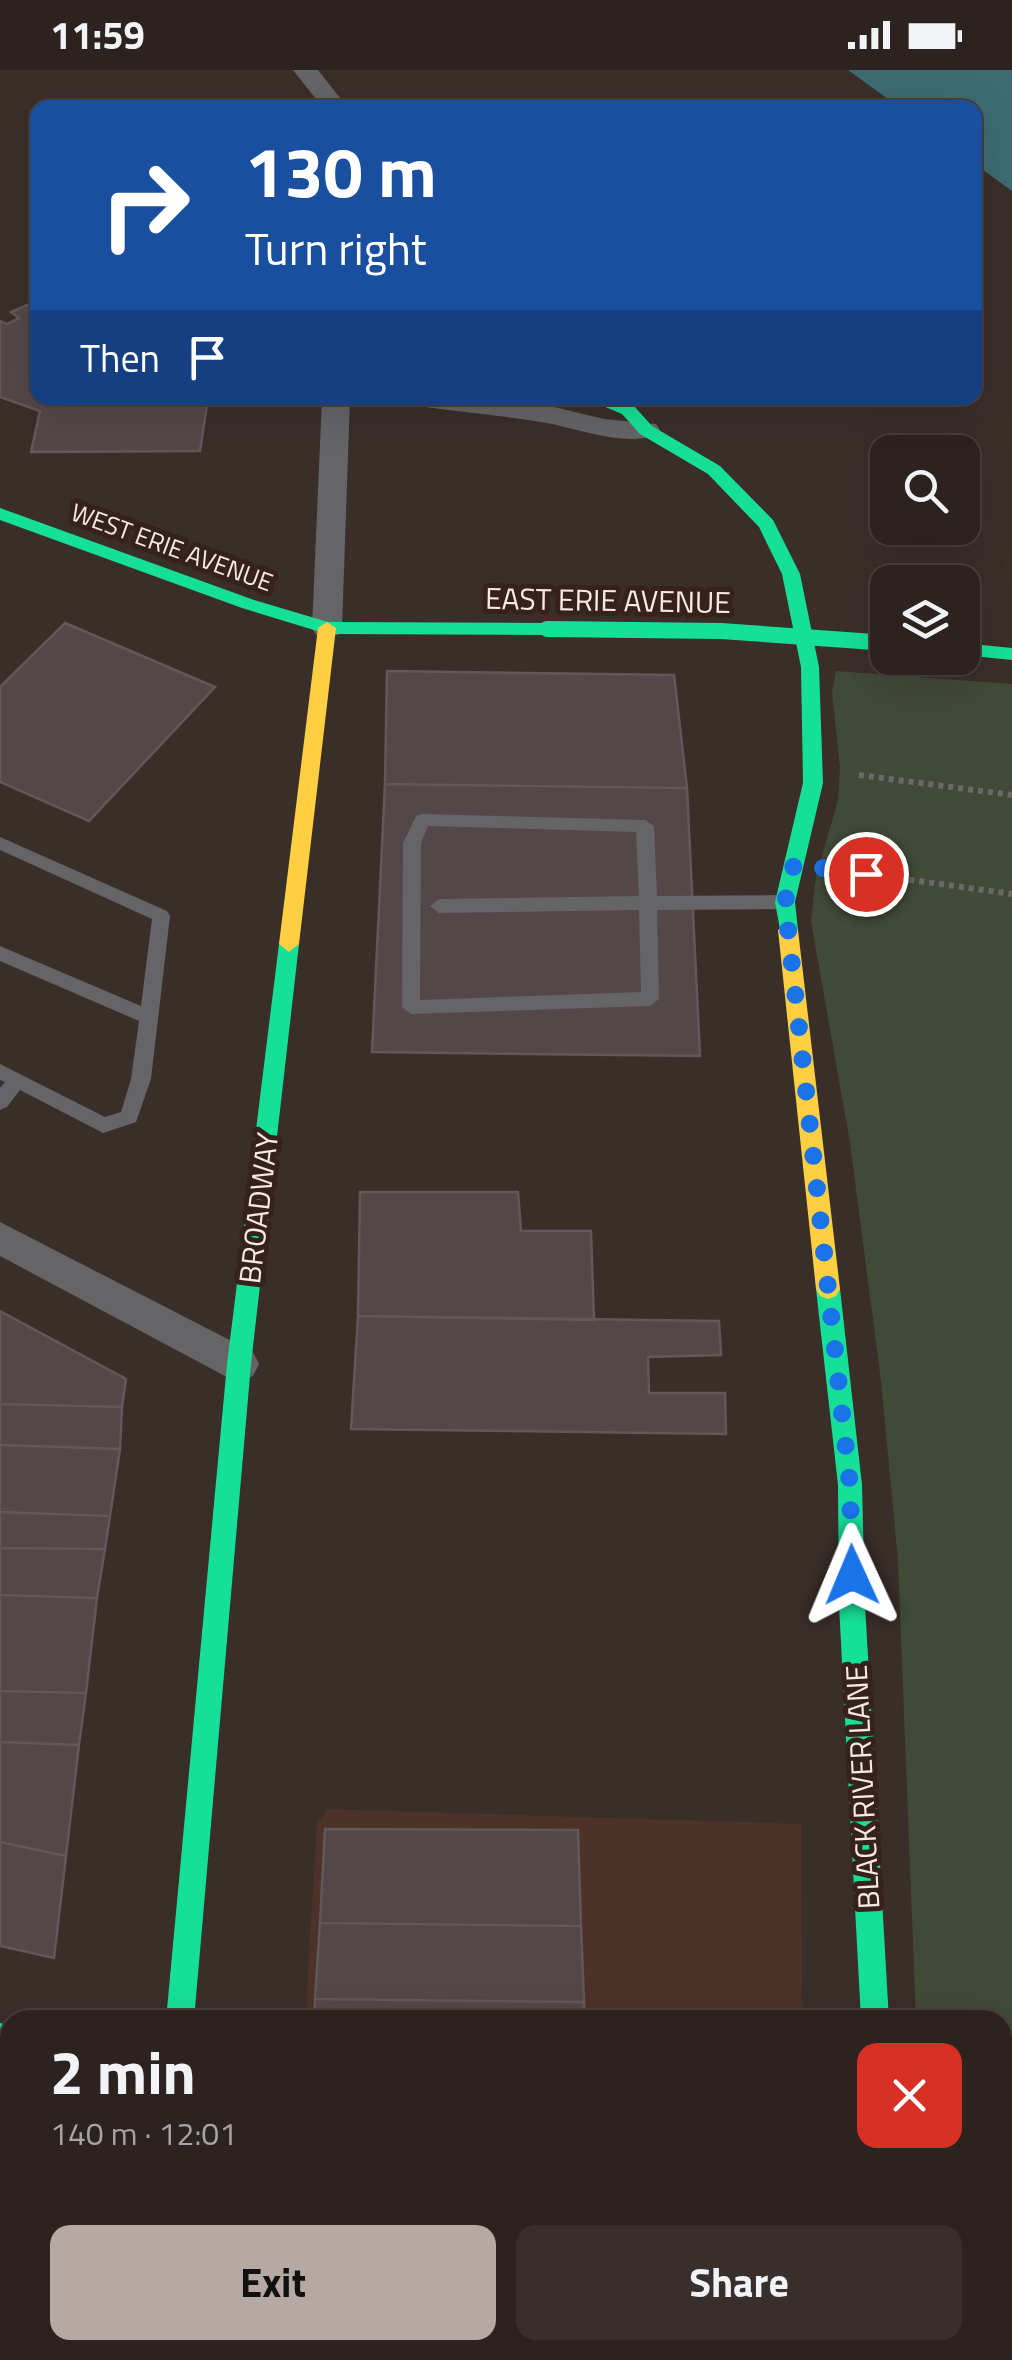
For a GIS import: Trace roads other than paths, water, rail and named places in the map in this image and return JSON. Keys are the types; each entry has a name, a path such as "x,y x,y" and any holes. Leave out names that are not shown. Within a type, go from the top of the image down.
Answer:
{"main road":[{"name":"BLACK RIVER LANE","path":"613,405 628,410 646,430 725,479 748,501 776,539 791,574 810,667 813,770 806,822 785,902 850,1485 852,1606 874,2010"},
{"name":"WEST ERIE AVENUE","path":"0,514 248,604 327,628"},
{"name":"EAST ERIE AVENUE","path":"327,628 720,631 870,641"},
{"name":"BROADWAY","path":"181,2010 239,1364 327,628"},
{"path":"980,651 1012,654"}],"street":[{"path":"304,70 329,100"},
{"name":"BROADWAY","path":"327,628 336,405"},
{"name":"BLACK RIVER LANE","path":"478,405 546,414 604,428 646,430"},
{"path":"0,1238 239,1364"}],"lane":[{"path":"422,820 645,826 648,903 650,1000 411,1007 412,843 422,820"},
{"path":"0,843 161,916 141,1080 129,1117 103,1125 9,1075 0,1102"},
{"path":"439,906 785,902"},
{"path":"0,953 148,1018"}],"water":[{"path":"848,70 1012,70 1012,191 982,169 982,100 889,100"}]}
